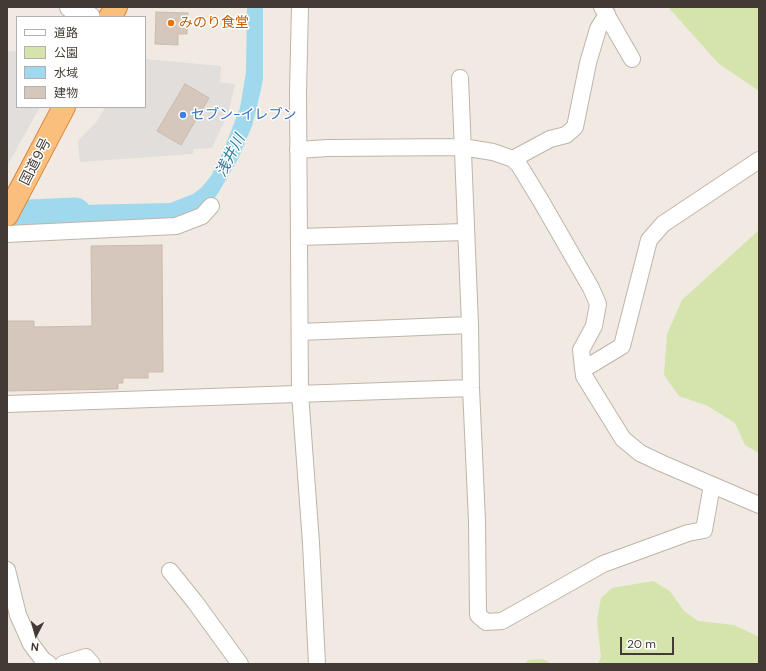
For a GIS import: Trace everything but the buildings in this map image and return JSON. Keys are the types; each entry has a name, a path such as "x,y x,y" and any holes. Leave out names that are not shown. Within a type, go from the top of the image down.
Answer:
{"highway":[{"path":"111,16 116,7"},
{"name":"国道9号","path":"11,204 63,108"}],"street":[{"path":"70,7 88,16"},
{"path":"300,7 298,150 300,393 311,543 317,664"},
{"path":"605,11 632,59"},
{"path":"513,159 550,139 566,135 575,127 588,63 605,11"},
{"path":"460,78 477,521 478,615 486,622 502,621 603,564 688,534 704,530 712,485"},
{"path":"298,150 328,148 462,147 493,152 513,159 519,165 591,288 598,304 594,326 581,350 584,376 623,440 640,453 759,505"},
{"path":"584,369 622,346 649,240 662,224 759,160"},
{"path":"7,234 176,226 202,216 211,206"},
{"path":"299,237 465,232"},
{"path":"300,332 470,325"},
{"path":"7,404 471,388"},
{"path":"7,570 18,615 31,644 43,660 49,664"},
{"path":"170,571 195,602 240,664"},
{"path":"63,664 86,657 92,664"}],"green space":[{"path":"668,7 759,7 759,91 718,63"},
{"path":"759,230 759,453 745,445 735,423 708,406 679,396 664,375 667,334 682,300"},
{"path":"653,581 670,591 684,611 698,621 734,625 759,637 759,664 598,664 601,657 597,620 601,598 612,588"},
{"path":"543,659 552,664 525,664 528,660"}],"shaded area":[{"path":"7,51 16,51 16,108 39,108 7,166"},
{"path":"146,59 221,66 220,82 235,84 228,114 212,148 194,149 193,154 80,162 78,141 98,120 104,108 146,108"}],"water":[{"path":"247,7 263,7 263,79 260,94 252,126 238,159 217,195 206,208 167,222 22,228 35,206 170,203 193,194 201,188 211,176 222,154 240,108 246,72"}],"waterway":[{"name":"浅井川","path":"7,217 75,214"}],"place":[{"name":"みのり食堂","path":"171,23"},
{"name":"セブン-イレブン","path":"183,115"}]}
